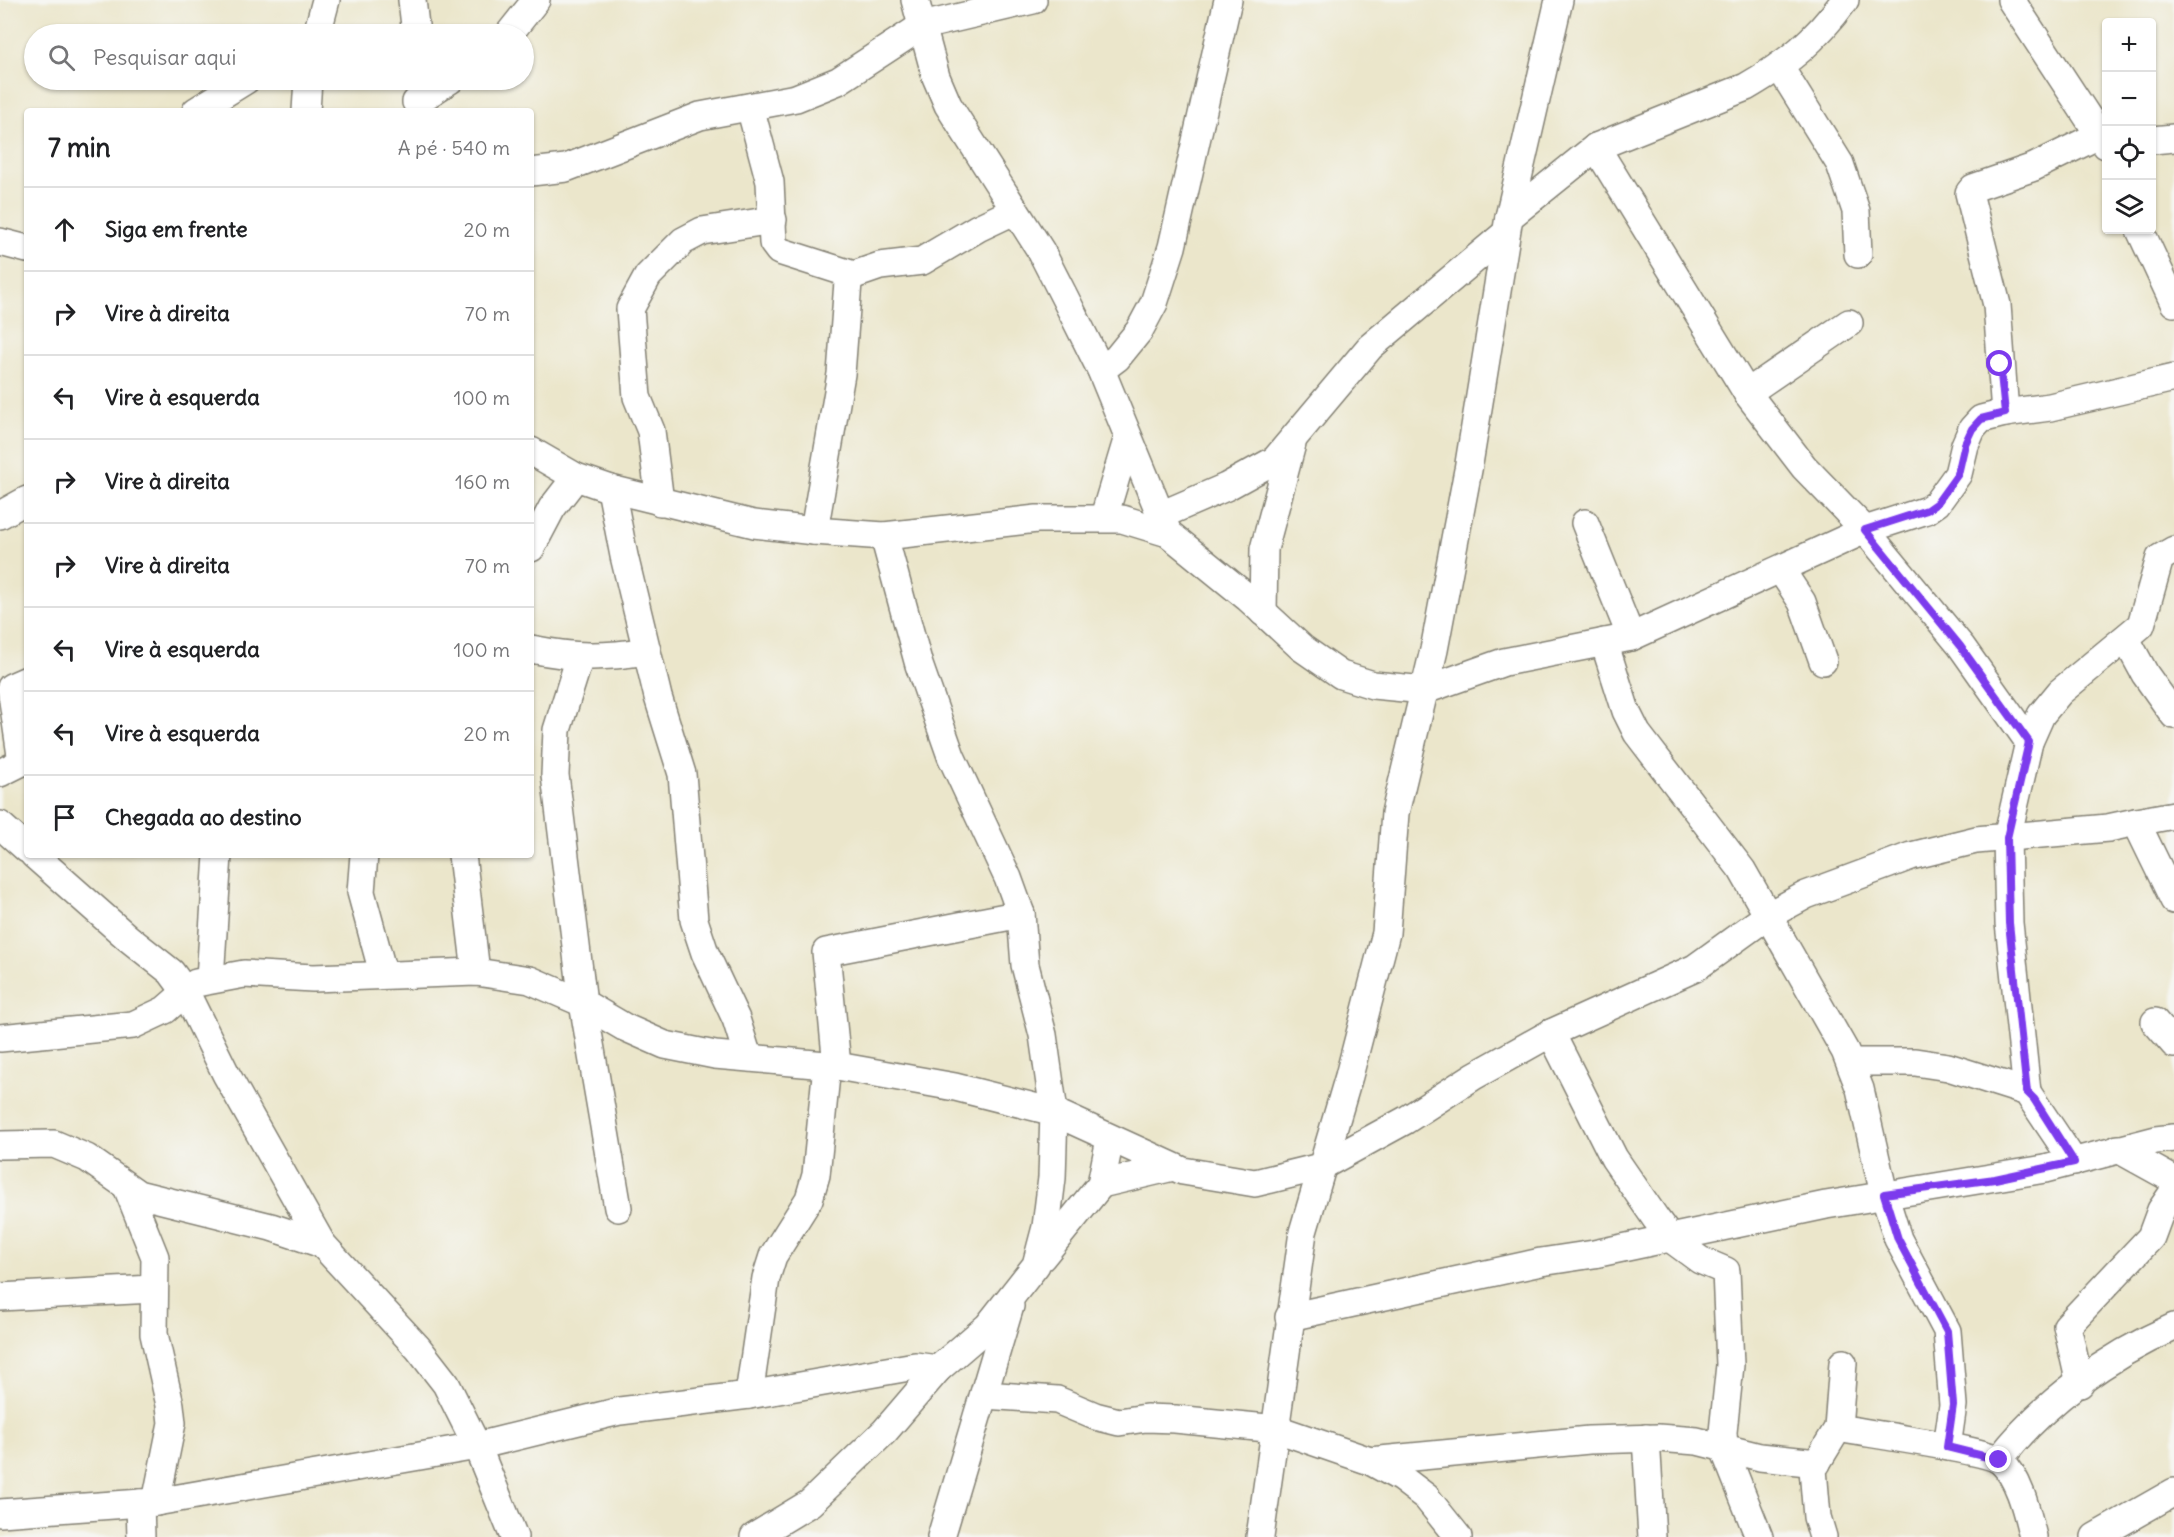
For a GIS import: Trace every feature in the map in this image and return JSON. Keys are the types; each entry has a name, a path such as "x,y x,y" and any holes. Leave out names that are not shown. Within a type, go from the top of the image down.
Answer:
{"street":[{"path":"320,24 326,0"},
{"path":"412,0 415,24"},
{"path":"517,24 536,0"},
{"path":"915,0 936,77 948,105 1041,251 1101,370 1165,524 1302,648 1341,675 1373,685 1425,690 1504,662 1631,637 1865,530 1927,510 1937,503 1958,474 1965,444 1972,429 1981,419 2050,407 2174,378"},
{"path":"534,172 566,168 700,116 796,98 838,81 922,26 1033,0"},
{"path":"1101,370 1117,358 1139,331 1154,303 1172,247 1228,0"},
{"path":"1260,1537 1277,1429 1289,1317 1303,1232 1320,1167 1349,1076 1360,1026 1377,978 1386,933 1395,813 1425,690 1468,470 1508,225 1559,0"},
{"path":"534,453 576,477 611,489 754,524 814,531 884,536 1037,519 1104,518 1165,524 1275,460 1293,442 1370,347 1596,147 1746,87 1803,50 1845,0"},
{"path":"2010,0 2102,134"},
{"path":"1779,66 1828,143 1847,181 1856,211 1858,254"},
{"path":"201,108 230,90"},
{"path":"306,108 307,90"},
{"path":"416,98 431,90"},
{"path":"750,107 770,182 773,243 779,251 854,275"},
{"path":"2156,140 2174,138"},
{"path":"2005,413 1997,304 1969,193 1973,188 2034,167 2102,139"},
{"path":"1596,147 1747,393 1804,467 1865,530 1960,646 2029,742"},
{"path":"814,531 841,374 848,282 854,275 880,266 922,261 978,228 1014,211"},
{"path":"660,502 651,430 637,397 630,309 648,276 683,241 702,231 773,220"},
{"path":"2142,234 2174,303"},
{"path":"1747,393 1849,323"},
{"path":"1104,518 1128,438"},
{"path":"1263,612 1264,549 1293,442"},
{"path":"534,542 552,508 576,477"},
{"path":"611,489 624,556 647,651 682,774 694,920 705,953 736,1019 748,1057"},
{"path":"0,515 24,502"},
{"path":"1585,523 1631,637"},
{"path":"884,536 919,665 951,756 1008,878 1021,914 1025,965 1043,1035 1054,1112 1052,1178 1046,1227 1036,1265"},
{"path":"2027,1092 2009,923 2007,838 2029,742 2041,715 2060,692 2142,625 2160,558 2174,550"},
{"path":"1781,570 1802,602 1823,661"},
{"path":"2126,639 2145,674 2174,715"},
{"path":"1604,642 1626,711 1637,733 1717,834 1742,870 1850,1062 1863,1098 1884,1194 1898,1239 1947,1331 1953,1405 1947,1447"},
{"path":"534,649 580,657 608,657 647,651"},
{"path":"580,657 557,730 555,775 584,1003 618,1208"},
{"path":"0,773 22,762 11,687 24,681"},
{"path":"0,1038 133,1025 165,1010 196,983 244,974 313,978 384,973 476,972 530,980 584,1003 624,1028 665,1045 715,1055 832,1065 955,1087 1054,1112 1173,1167 1214,1178 1255,1183 1320,1167 1406,1120 1474,1076 1551,1033 1695,968 1767,916 1814,892 1911,856 1976,840 2136,822 2174,815"},
{"path":"2136,822 2174,900"},
{"path":"0,825 24,846"},
{"path":"37,858 128,938 171,972 185,991 226,1074 322,1244 418,1348 446,1384 477,1446 514,1537"},
{"path":"210,979 218,858"},
{"path":"364,858 361,892 384,973"},
{"path":"462,858 476,972"},
{"path":"749,1395 766,1278 773,1256 809,1199 816,1175 832,1065 826,952 1021,914"},
{"path":"2155,1022 2174,1044"},
{"path":"1551,1033 1614,1158 1670,1238 1700,1260 1727,1274 1730,1365 1724,1449 1759,1537"},
{"path":"1850,1062 1915,1062 1948,1067 2027,1092 2034,1099 2074,1162"},
{"path":"1289,1317 1541,1262 1594,1254 1884,1194 1995,1179 2174,1138"},
{"path":"754,1537 810,1503 885,1431 938,1369 975,1340 1012,1299 1036,1265 1101,1184 1110,1139"},
{"path":"0,1145 54,1144 87,1158 138,1194 168,1204 271,1227 322,1244"},
{"path":"2118,1149 2174,1179"},
{"path":"1101,1184 1173,1167"},
{"path":"128,1187 155,1257 154,1334 170,1405 171,1423 148,1503 141,1537"},
{"path":"2080,1384 2067,1326 2151,1238 2160,1210 2174,1191"},
{"path":"0,1297 153,1289"},
{"path":"941,1537 1012,1299"},
{"path":"1999,1460 2017,1436 2080,1384 2131,1346 2174,1326"},
{"path":"1823,1537 1817,1517 1813,1469 1838,1428 1843,1363"},
{"path":"0,1513 148,1503 477,1446 620,1411 749,1395 915,1366 938,1369"},
{"path":"984,1395 1058,1400 1095,1416 1119,1422 1146,1418 1174,1419 1277,1429 1370,1461 1401,1478 1426,1497 1458,1537"},
{"path":"1838,1428 1947,1447 1999,1460 2008,1470 2023,1501 2033,1537"},
{"path":"1646,1438 1652,1537"},
{"path":"1370,1461 1589,1440 1646,1438 1697,1441 1760,1457 1817,1463"},
{"path":"2095,1537 2174,1492"}],"route":[{"path":"1999,1460 1947,1447 1953,1405 1947,1331 1898,1239 1884,1194 1995,1179 2074,1162 2034,1099 2027,1092 2014,986 2009,923 2007,838 2029,742 1960,646 1865,530 1927,510 1946,492 1958,474 1965,444 1972,429 1981,419 2005,413 2000,364"}]}
